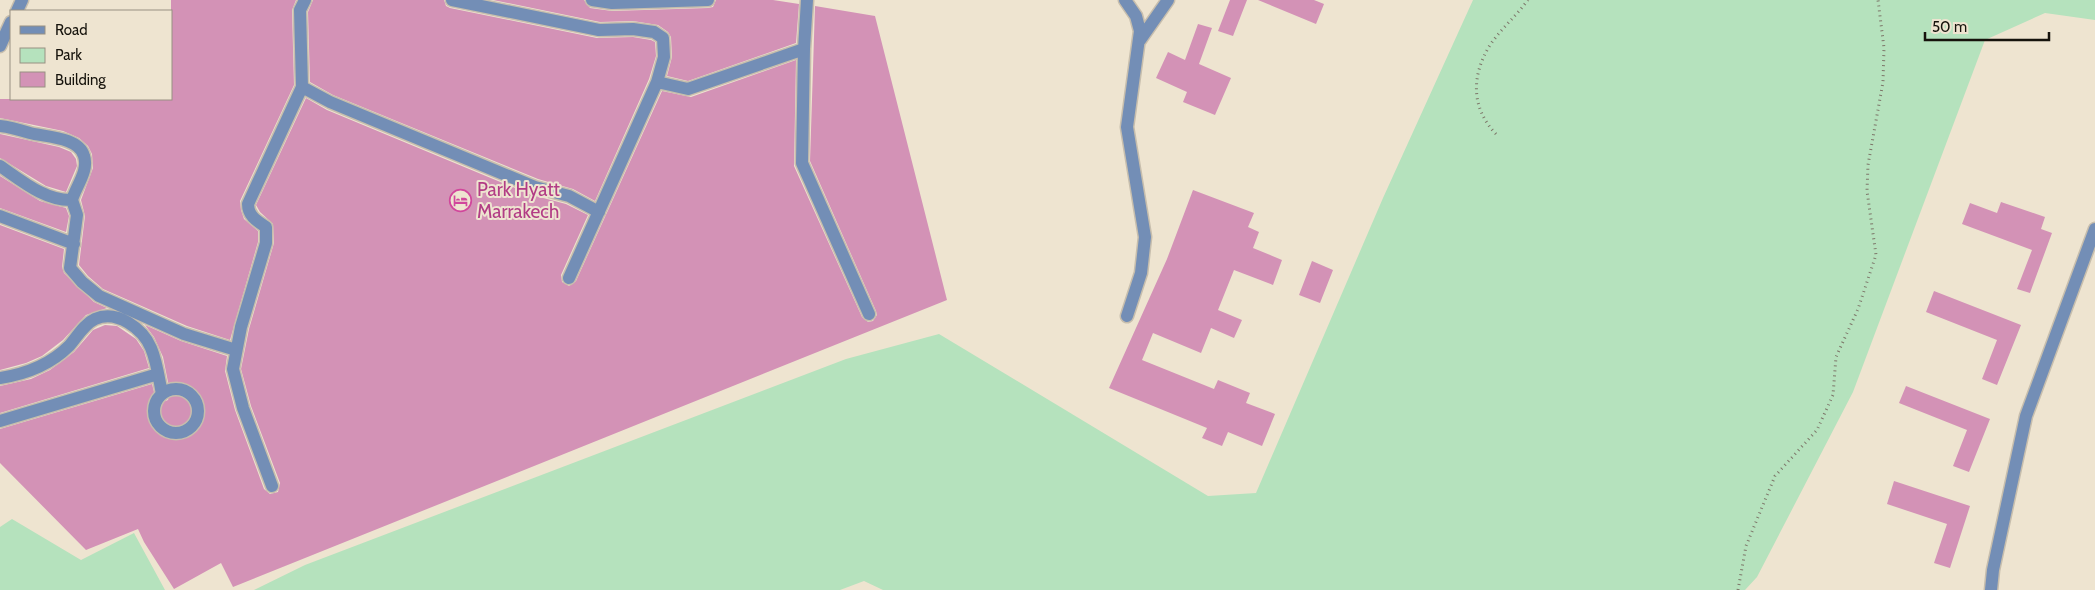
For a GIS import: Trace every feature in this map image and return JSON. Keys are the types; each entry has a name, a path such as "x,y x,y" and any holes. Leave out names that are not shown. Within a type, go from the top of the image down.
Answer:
{"street":[{"path":"272,486 243,408 233,369 248,302 266,243 266,227 248,211 248,204 302,87 300,10 305,0"},
{"path":"452,0 599,30 654,32 663,38 664,57 657,82 569,278"},
{"path":"592,0 632,3 708,0"},
{"path":"807,0 802,163 869,314"},
{"path":"1124,0 1134,14 1140,31 1130,94 1128,127 1144,224 1144,256 1136,292 1127,316"},
{"path":"1134,14 1147,14 1165,4"},
{"path":"1140,40 1165,4"},
{"path":"0,46 10,24"},
{"path":"657,82 688,89 804,49"},
{"path":"302,87 330,102 535,187 569,196 599,212"},
{"path":"0,126 47,135 75,145 82,151 85,157 84,172 72,200 77,215 70,268 82,282 99,296 184,334 236,350"},
{"path":"0,166 39,192 60,200 72,200"},
{"path":"0,216 74,244"},
{"path":"1991,590 1997,551 2026,416 2095,229"},
{"path":"0,378 18,376 36,369 53,359 68,346 88,323 97,318 118,317 130,324 147,339 152,351 162,394"},
{"path":"0,421 158,374"}],"path":[{"path":"1496,134 1480,114 1476,100 1476,87 1483,60 1490,46 1528,0"},
{"path":"1738,590 1746,546 1776,476 1817,430 1833,395 1836,357 1858,309 1876,255 1867,191 1868,165 1883,82 1884,48 1878,0"}],"green space":[{"path":"1473,0 2095,0 2095,20 2045,13 1985,40 1853,392 1757,577 1745,590 883,590 864,581 840,590 254,590 305,565 846,359 939,334 1208,496 1256,493 1383,198"},
{"path":"12,519 81,560 134,533 165,590 0,590 0,527"}],"building":[{"path":"171,0 296,0 292,10 294,85 240,201 244,219 258,231 258,242 230,340 187,326 103,289 88,276 79,265 85,216 81,200 93,168 92,154 88,146 79,138 63,131 0,118 0,99 172,100"},
{"path":"313,0 444,0 446,6 450,8 597,38 633,37 651,40 655,42 656,56 649,79 595,201 573,189 538,179 333,95 310,82 308,12"},
{"path":"493,0 584,0 590,8 612,11 708,8 713,7 716,0 773,0 799,4 796,43 688,81 667,76 672,57 671,37 668,32 658,25 633,21 600,22"},
{"path":"1230,0 1247,0 1233,36 1218,31"},
{"path":"1258,0 1314,0 1324,4 1316,24"},
{"path":"815,6 875,16 947,300 233,587 221,563 174,589 144,542 138,529 86,550 0,463 0,429 152,384 156,400 163,402 168,400 170,392 163,357 154,337 145,325 181,341 227,356 225,371 235,410 264,489 270,494 278,492 280,483 251,406 241,369 249,329 274,243 273,224 260,212 256,205 306,98 327,110 532,195 566,204 588,215 561,275 562,282 569,286 576,281 662,91 691,97 796,60 794,166 862,317 868,322 873,321 877,315 876,311 810,161"},
{"path":"1198,24 1212,28 1199,64 1231,78 1215,115 1183,102 1187,92 1156,78 1168,52 1185,60"},
{"path":"0,134 59,147 71,152 76,159 77,166 66,192 46,186 0,158"},
{"path":"0,176 40,201 66,208 69,216 66,232 0,208"},
{"path":"1193,190 1254,213 1248,227 1259,232 1253,248 1282,260 1273,285 1234,270 1218,310 1242,320 1234,338 1211,328 1201,353 1153,333 1142,360 1214,389 1218,380 1250,393 1246,403 1275,414 1262,446 1228,432 1222,446 1202,438 1207,428 1109,388 1167,259"},
{"path":"2001,202 2045,217 2041,229 2052,233 2030,293 2017,289 2032,250 1962,224 1970,203 1997,213"},
{"path":"0,225 64,249 62,267 64,273 94,302 107,308 86,315 63,340 42,356 26,363 0,370"},
{"path":"1312,261 1333,270 1320,303 1299,295"},
{"path":"1934,291 2021,325 1997,385 1982,379 1997,340 1926,312"},
{"path":"105,325 117,326 136,339 144,351 149,368 0,413 0,386 31,379 50,370 74,352 93,330"},
{"path":"1906,386 1990,419 1969,472 1953,466 1967,430 1899,403"},
{"path":"1894,481 1970,506 1950,568 1934,563 1947,524 1887,504"}],"place":[{"name":"Park Hyatt Marrakech","path":"461,200"}]}
